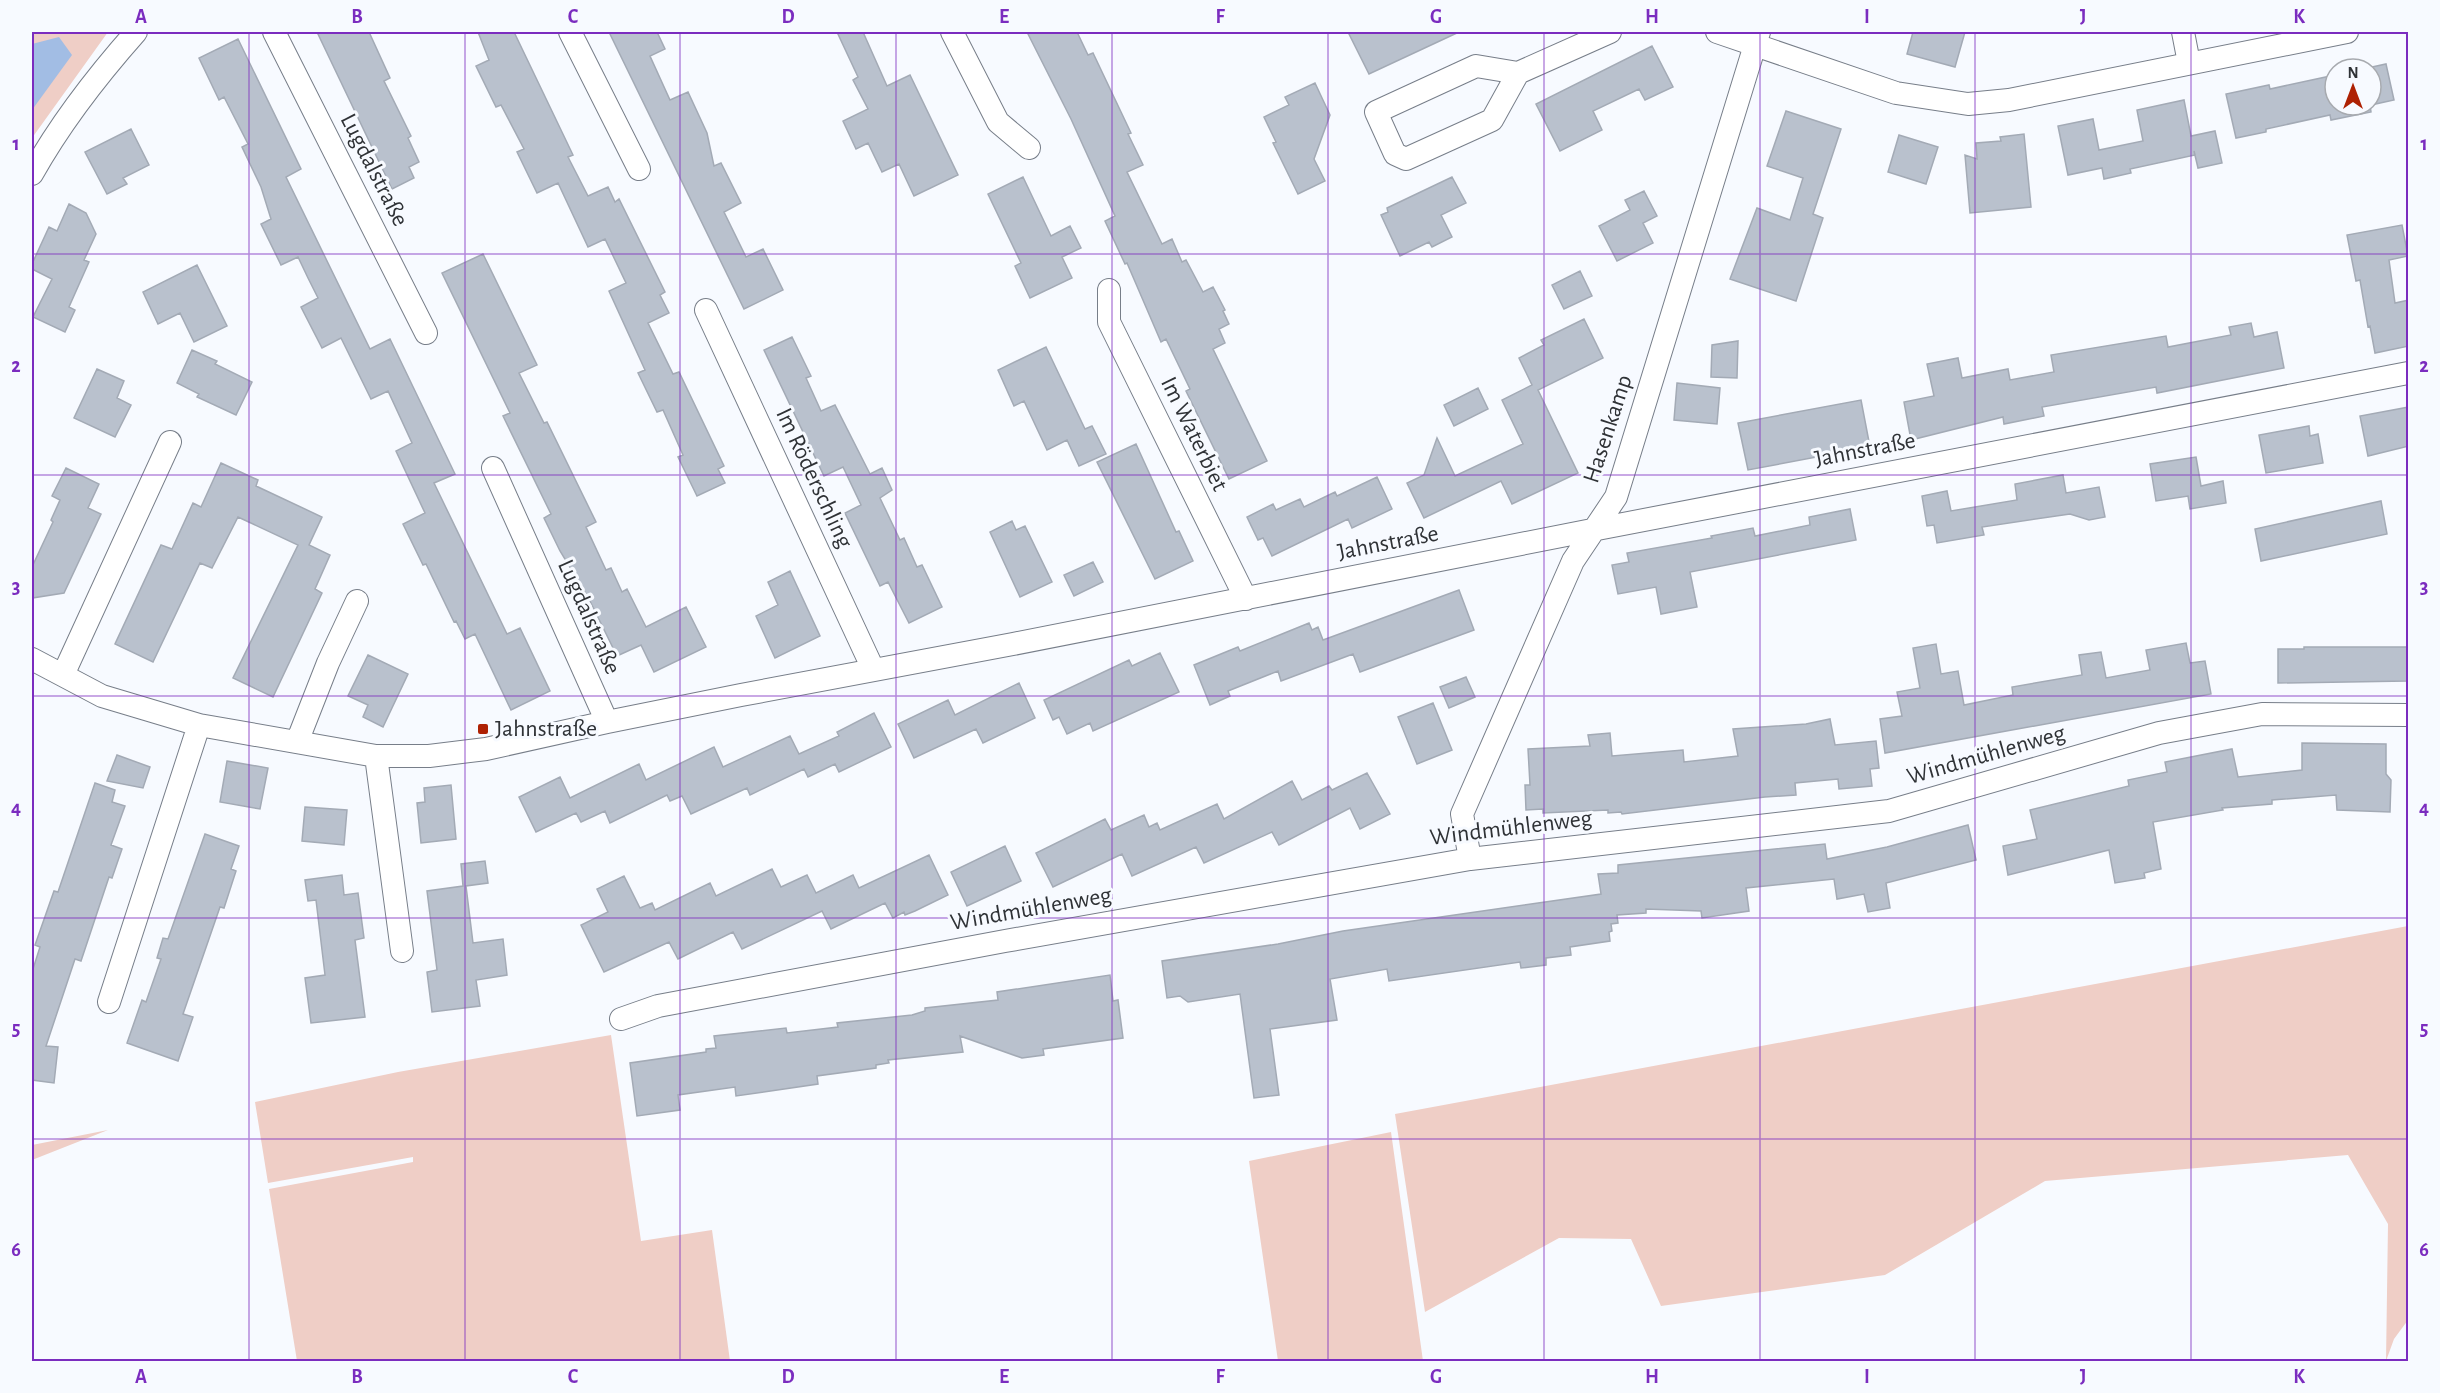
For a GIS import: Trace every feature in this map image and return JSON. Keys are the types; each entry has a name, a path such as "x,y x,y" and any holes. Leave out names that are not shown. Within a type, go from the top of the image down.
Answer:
{"street":[{"path":"32,174 48,145 91,84 136,32"},
{"name":"Lugdalstraße","path":"274,32 426,333"},
{"path":"570,32 639,169"},
{"path":"952,32 998,122 1029,148"},
{"path":"1518,73 1492,120 1406,159 1395,154 1376,111 1476,66 1518,73 1610,32"},
{"path":"1717,32 1757,38 1896,93 1968,104 2009,100 2346,32"},
{"path":"2183,32 2189,63"},
{"name":"Hasenkamp","path":"1470,859 1462,813 1573,561 1616,496 1757,38"},
{"name":"Im Waterbiet","path":"1109,290 1109,322 1246,599"},
{"name":"Im Röderschling","path":"706,310 873,669"},
{"name":"Jahnstraße","path":"32,659 102,696 200,725 376,756 429,756 486,749 607,722 873,669 1246,599 2409,373"},
{"path":"63,675 170,442"},
{"name":"Lugdalstraße","path":"493,468 607,722"},
{"path":"297,742 328,663 357,601"},
{"name":"Windmühlenweg","path":"621,1019 670,1003 1470,859 1889,811 2159,733 2262,714 2409,715"},
{"path":"109,1002 200,725"},
{"path":"376,756 402,951"}],"shaded area":[{"path":"32,32 108,32 32,138"},
{"path":"2408,926 2408,1320 2394,1339 2386,1361 2388,1224 2348,1155 2045,1181 1885,1275 1661,1306 1631,1239 1559,1238 1425,1312 1395,1114"},
{"path":"611,1035 641,1241 712,1230 730,1361 297,1361 269,1189 413,1162 413,1157 268,1183 255,1102 398,1072"},
{"path":"108,1130 32,1160 32,1145"},
{"path":"1391,1132 1423,1361 1278,1361 1249,1161"}],"water":[{"path":"59,37 72,55 32,110 32,44"}],"building":[{"path":"317,32 369,32 390,78 384,81 411,136 408,138 419,162 409,167 414,178 392,189"},
{"path":"478,32 514,32 573,155 568,157 588,196 608,187 615,202 619,199 665,292 660,295 669,313 648,323 673,374 679,372 724,466 718,469 725,483 697,496 678,457 683,455 663,410 657,412 638,373 645,370 609,291 626,283 605,239 588,247 558,183 537,193 517,152 524,149 501,105 496,107 476,66 489,60"},
{"path":"609,32 657,32 665,49 650,56 670,100 688,92 707,133 714,166 721,163 741,203 724,212 746,257 763,249 783,290 744,309"},
{"path":"837,32 863,32 887,86 910,75 958,175 914,196 899,164 882,172 868,143 856,149 843,121 868,109 853,80 858,77"},
{"path":"1027,32 1077,32 1088,55 1093,53 1131,133 1128,134 1143,165 1127,172 1162,244 1172,239 1182,262 1186,260 1203,292 1213,287 1225,310 1223,311 1229,324 1219,329 1225,343 1213,349 1267,461 1229,479 1186,391 1190,389 1166,339 1161,342 1127,263 1125,264 1105,221 1115,216 1071,119"},
{"path":"1348,32 1459,32 1369,74"},
{"path":"1913,32 1965,32 1955,67 1907,54"},
{"path":"238,39 301,169 286,177 370,349 390,339 455,474 434,483 507,634 520,628 550,691 511,710 475,634 465,639 456,621 454,622 426,564 423,565 403,524 425,513 396,451 412,443 388,391 371,399 341,338 322,348 301,307 318,298 298,257 281,265 261,224 271,219 261,187 242,147 248,144 224,97 219,100 199,58"},
{"path":"1652,46 1673,87 1645,100 1639,89 1593,111 1602,130 1560,151 1536,104"},
{"path":"2386,64 2394,100 2383,102 2383,65"},
{"path":"2323,78 2323,117 2236,138 2226,94 2269,85 2270,89"},
{"path":"1315,83 1330,115 1314,159 1325,181 1298,194 1273,143 1276,142 1264,117 1289,105 1285,97"},
{"path":"2184,100 2191,136 2215,131 2222,163 2198,168 2195,155 2130,169 2131,173 2104,179 2102,168 2068,175 2058,126 2093,119 2099,150 2143,141 2137,110"},
{"path":"1786,111 1841,129 1813,214 1823,218 1796,301 1730,279 1757,208 1790,220 1803,178 1767,166"},
{"path":"2330,117 2346,117 2331,120"},
{"path":"131,129 149,165 123,178 127,184 107,194 85,152"},
{"path":"2024,134 2031,207 1970,213 1965,155 1977,159 1976,143 2001,141 2000,137"},
{"path":"1899,135 1938,147 1926,184 1888,172"},
{"path":"1023,177 1051,236 1070,226 1081,248 1062,257 1072,278 1030,298 1015,266 1021,263 988,194"},
{"path":"1452,177 1466,203 1441,215 1452,237 1432,247 1429,242 1400,256 1381,215 1388,212 1387,208"},
{"path":"1644,191 1657,216 1643,223 1653,243 1617,261 1599,226 1630,210 1625,200"},
{"path":"69,204 86,213 96,234 84,260 89,262 69,307 75,310 65,332 33,317 52,279 32,269 32,264 49,227 57,231"},
{"path":"2402,225 2408,256 2389,260 2395,303 2409,300 2409,346 2375,353 2360,280 2356,281 2347,235"},
{"path":"483,254 537,365 519,373 544,423 547,422 596,522 586,527 606,570 611,568 622,592 627,589 646,627 686,607 706,647 654,672 641,645 617,656 588,597 560,551 544,518 551,514 503,416 510,413 442,273"},
{"path":"197,265 227,326 194,342 180,313 158,324 143,292"},
{"path":"1580,271 1592,296 1564,309 1552,285"},
{"path":"1584,319 1603,358 1538,390 1578,473 1512,504 1501,481 1424,518 1407,483 1424,475 1437,438 1455,476 1523,444 1502,400 1532,385 1519,358 1544,345 1541,340"},
{"path":"2251,323 2254,337 2277,332 2284,368 2157,393 2156,387 2042,407 2044,416 2004,424 2003,417 1911,440 1904,402 1934,396 1927,364 1958,358 1962,378 2008,369 2010,380 2054,372 2051,355 2166,336 2168,347 2231,335 2229,327"},
{"path":"792,337 811,376 806,378 821,411 835,405 870,474 882,468 892,490 880,498 900,540 904,538 917,567 922,565 942,607 909,623 888,582 880,586 845,513 861,505 843,467 824,476 764,350"},
{"path":"1738,341 1737,378 1711,377 1712,345"},
{"path":"1046,347 1085,429 1092,426 1106,454 1079,466 1067,440 1047,450 1024,401 1014,406 998,370"},
{"path":"192,350 217,361 215,364 252,382 236,415 197,397 199,394 177,383"},
{"path":"97,369 124,381 117,398 131,405 115,437 74,418"},
{"path":"1677,383 1720,388 1717,424 1674,420"},
{"path":"1478,388 1488,409 1454,426 1444,405"},
{"path":"1861,400 1870,447 1748,470 1738,423"},
{"path":"2409,407 2409,446 2368,456 2360,416"},
{"path":"2309,426 2310,436 2318,434 2323,463 2266,473 2259,435"},
{"path":"1136,444 1176,532 1179,531 1193,561 1155,579 1097,462"},
{"path":"2196,457 2201,486 2223,481 2226,503 2190,509 2188,496 2156,501 2150,464"},
{"path":"221,463 258,480 256,486 322,517 309,545 330,555 315,589 322,593 273,697 233,678 298,545 238,517 212,568 200,563 153,662 115,644 161,545 172,549 193,503 201,507"},
{"path":"66,468 99,484 88,508 101,514 64,593 32,598 32,567 53,522 51,520 60,500 52,496"},
{"path":"2063,475 2066,493 2099,487 2105,517 2089,520 2070,514 1982,527 1984,535 1937,543 1934,525 1927,526 1922,496 1947,491 1951,511 2017,500 2015,484"},
{"path":"1377,477 1392,509 1352,528 1348,519 1272,556 1263,538 1258,540 1247,517 1273,504 1276,510 1300,499 1304,507 1335,492 1337,496"},
{"path":"2381,501 2387,534 2261,561 2255,529"},
{"path":"1850,509 1856,540 1690,572 1697,607 1661,614 1656,587 1618,594 1612,565 1629,562 1627,553 1712,538 1711,536 1753,528 1755,536 1810,525 1809,517"},
{"path":"1012,521 1016,530 1025,526 1052,582 1020,597 990,532"},
{"path":"1093,562 1103,582 1074,596 1064,575"},
{"path":"790,571 820,636 775,658 756,616 778,605 768,582"},
{"path":"1459,590 1474,630 1360,672 1353,654 1281,681 1278,671 1228,691 1230,696 1210,705 1194,665 1238,647 1240,651 1309,623 1312,630 1318,627 1323,640"},
{"path":"2186,643 2190,663 2205,661 2211,694 1885,753 1880,719 1902,716 1897,692 1920,688 1913,648 1936,644 1941,674 1958,671 1964,705 2013,695 2012,687 2082,675 2079,655 2101,652 2106,678 2150,670 2146,650"},
{"path":"2304,647 2407,647 2407,681 2278,683 2278,649 2304,649"},
{"path":"1160,653 1179,692 1093,731 1090,723 1067,734 1059,717 1053,720 1044,700 1129,660 1132,666"},
{"path":"368,655 408,674 383,727 363,717 368,705 348,696"},
{"path":"1466,677 1475,697 1449,708 1440,687"},
{"path":"1019,683 1035,718 983,743 976,729 914,758 898,724 948,700 955,715"},
{"path":"1433,703 1452,750 1417,764 1398,717"},
{"path":"874,713 891,747 839,772 835,764 808,777 804,769 750,795 747,788 691,814 682,796 670,801 667,795 610,823 605,811 581,822 576,813 536,832 519,797 560,777 570,798 639,764 646,780 714,747 723,767 790,736 799,754 839,736 837,732"},
{"path":"1830,719 1835,745 1876,741 1879,768 1870,769 1872,786 1839,789 1838,779 1795,783 1796,795 1622,814 1621,812 1608,813 1608,810 1543,813 1543,809 1526,810 1525,785 1530,785 1528,749 1590,746 1588,735 1610,733 1612,756 1683,750 1684,762 1738,756 1733,729 1806,724"},
{"path":"2302,743 2386,744 2386,774 2391,780 2390,812 2337,810 2336,795 2272,800 2272,804 2222,808 2223,810 2153,822 2161,869 2144,873 2145,878 2115,883 2109,850 2008,875 2003,846 2037,839 2030,810 2129,786 2128,780 2167,772 2165,762 2232,749 2238,777 2302,770"},
{"path":"117,755 150,767 143,788 107,781"},
{"path":"227,761 268,768 260,809 220,802"},
{"path":"1367,773 1390,814 1360,829 1350,808 1279,845 1272,832 1204,863 1196,847 1132,876 1122,854 1053,887 1036,853 1105,819 1111,830 1144,815 1149,827 1157,823 1160,830 1217,804 1224,819 1292,781 1302,800 1329,786 1332,790"},
{"path":"95,783 115,790 112,802 125,806 111,845 122,849 112,878 109,877 81,961 75,959 46,1046 58,1047 54,1083 32,1080 32,972 40,947 35,945 54,891 58,892"},
{"path":"451,785 456,839 421,843 417,803 425,802 424,788"},
{"path":"305,807 347,810 344,845 302,841"},
{"path":"1968,825 1976,860 1886,883 1890,908 1868,912 1864,894 1837,899 1834,879 1746,888 1749,911 1702,918 1701,911 1646,909 1646,913 1617,915 1618,923 1611,924 1610,941 1570,947 1571,955 1546,958 1546,965 1521,968 1520,962 1389,981 1387,969 1330,979 1337,1020 1270,1029 1279,1095 1254,1098 1240,994 1188,1002 1180,996 1167,998 1162,961 1278,944 1343,931 1601,894 1598,874 1618,873 1618,865 1825,844 1827,859 1887,847"},
{"path":"205,834 239,846 231,869 236,871 224,908 220,907 183,1014 193,1017 178,1061 127,1043 142,1000 146,1002 161,959 157,958 163,938 168,939"},
{"path":"1005,846 1021,881 967,906 951,872"},
{"path":"929,855 948,895 915,911 905,915 904,912 893,918 885,903 831,929 822,911 742,949 733,932 678,959 669,942 604,972 581,925 608,912 597,889 624,876 640,908 652,903 655,910 710,883 716,896 772,869 781,887 807,875 816,893 853,875 859,888"},
{"path":"485,861 488,883 466,886 473,943 503,939 507,975 476,980 480,1006 432,1012 427,972 437,970 427,891 463,886 461,864"},
{"path":"342,875 344,895 358,893 364,938 355,940 365,1017 311,1023 305,978 325,975 316,900 308,901 305,880"},
{"path":"1110,975 1113,1001 1118,1000 1123,1038 1043,1049 1044,1055 1022,1058 960,1036 963,1052 888,1060 889,1063 876,1065 876,1068 817,1076 818,1084 736,1096 735,1087 678,1095 680,1110 637,1116 630,1063 706,1052 706,1049 716,1048 714,1036 786,1028 787,1033 838,1027 837,1023 912,1015 925,1011 925,1008 998,1000 997,992"}],"place":[{"name":"Jahnstraße","path":"483,729"}]}
